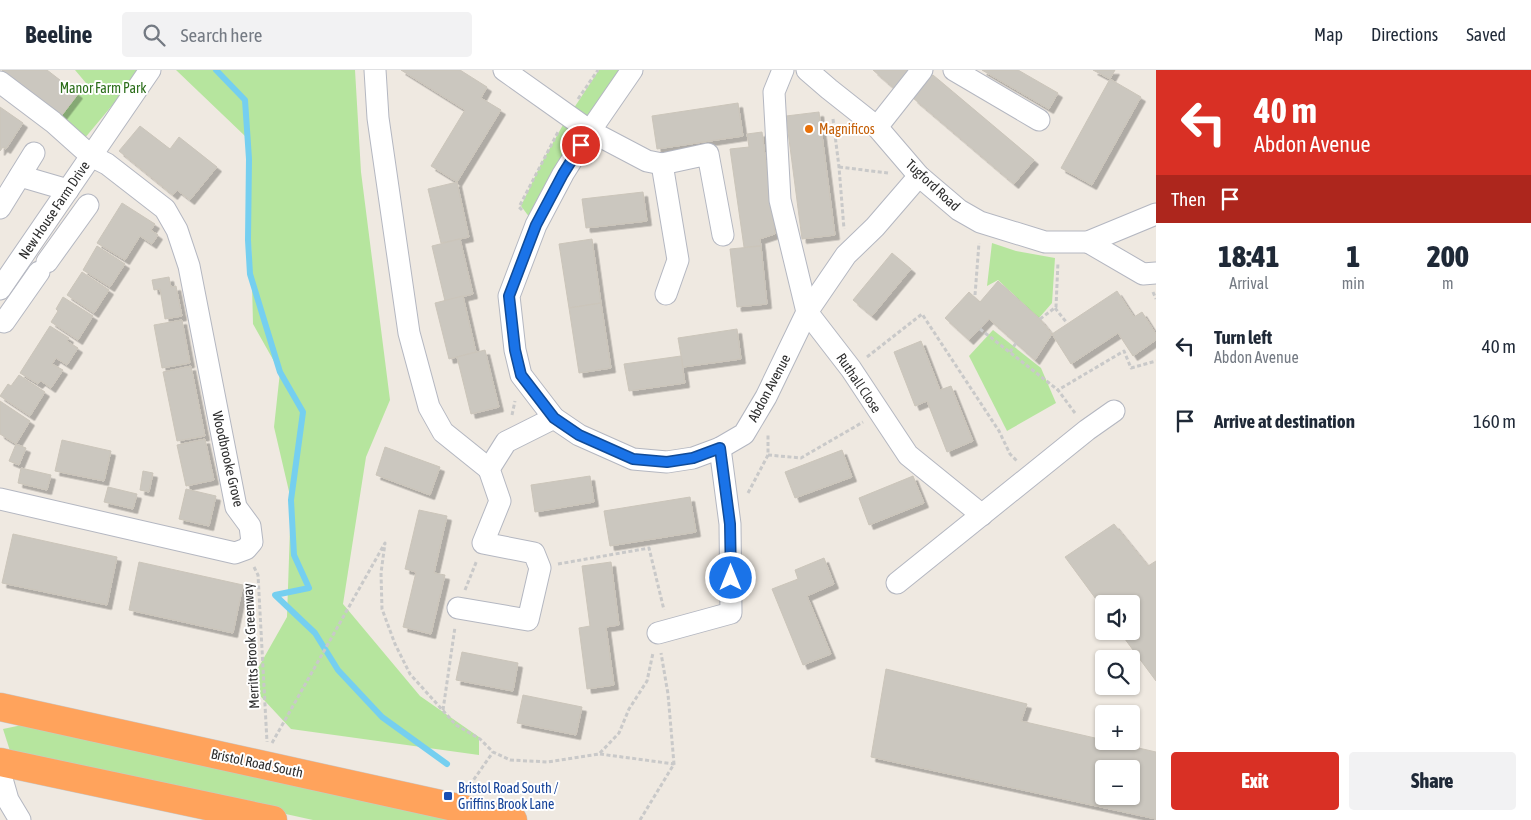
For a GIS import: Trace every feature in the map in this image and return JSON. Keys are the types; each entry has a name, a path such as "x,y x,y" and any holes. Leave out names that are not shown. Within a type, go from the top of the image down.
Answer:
{"highway":[{"name":"Bristol Road South","path":"0,707 264,754 513,820"},
{"path":"0,762 273,820"}],"street":[{"name":"New House Farm Drive","path":"6,288 37,235 150,70"},
{"path":"375,70 378,118 409,333 429,407 443,432 489,468 500,501 483,543 534,553 540,568 528,620 458,608"},
{"path":"504,70 590,130 647,161 662,164 708,154 723,235"},
{"name":"Abdon Avenue","path":"632,70 590,130 563,174 536,225 509,296 515,350 521,375 554,418 579,435 633,459 667,462 693,458 720,448 744,434 766,397 807,312 846,255 875,227 919,176"},
{"path":"783,70 774,92 780,200 807,312"},
{"name":"Tugford Road","path":"807,70 829,90 877,127 919,176 959,210 980,222 1046,242 1088,242 1156,214"},
{"path":"877,127 922,70"},
{"path":"954,70 1040,120"},
{"name":"Woodbrooke Grove","path":"0,82 53,122 91,156 107,164 165,209 177,230 190,245 188,266 209,327 235,457 236,507 250,526 252,542 246,549"},
{"path":"0,208 34,153"},
{"path":"662,164 678,260 666,294"},
{"path":"20,176 68,190"},
{"path":"4,322 6,288 43,267 88,205"},
{"path":"37,235 49,235 62,242"},
{"path":"1088,242 1143,274 1156,273"},
{"name":"Ruthall Close","path":"807,312 851,369 908,455 982,516"},
{"path":"897,583 1087,430 1114,411"},
{"path":"489,468 506,442 554,418"},
{"path":"664,632 731,613 730,524 720,448"},
{"path":"0,499 235,553 246,549"},
{"path":"0,772 8,800 20,820"}],"path":[{"path":"829,90 839,167 846,255"},
{"path":"839,167 919,176"},
{"path":"975,295 980,222"},
{"path":"1040,319 1056,307 1059,242"},
{"path":"1054,308 1067,323"},
{"path":"851,369 922,314 999,431 1010,454 1033,475"},
{"path":"980,329 1058,390 1087,430"},
{"path":"1010,352 1016,343"},
{"path":"1058,390 1124,351 1131,368 1156,361"},
{"path":"506,442 521,375"},
{"path":"730,524 768,455 766,397"},
{"path":"768,455 801,458 879,412"},
{"path":"264,754 385,543 381,573 382,609 395,644 410,674 456,725 480,739 493,752 510,760 536,762 599,754 674,764"},
{"path":"540,568 649,548 664,632 674,764 640,820"},
{"name":"Merritts Brook Greenway","path":"246,549 258,575 264,754"},
{"path":"599,754 618,734 629,709 647,680 664,632"},
{"path":"470,785 493,752"}],"green space":[{"name":"Manor Farm Park","path":"75,70 139,70 84,139 62,115 86,83"},
{"path":"176,70 355,70 361,172 390,400 366,457 343,604 420,696 479,737 479,755 291,729 249,684 287,617 291,500 274,427 280,372 253,324 249,159 245,136"},
{"path":"599,70 630,70 590,129 570,114"},
{"path":"568,116 588,131 530,218 521,206 541,164"},
{"path":"992,243 1016,251 1055,258 1052,303 1039,318 998,280 987,286"},
{"path":"993,330 1041,368 1056,403 1007,431 969,356"},
{"path":"22,725 462,820 313,820 11,754 3,729"}],"building":[{"path":"2,70 47,70 78,94 62,115"},
{"path":"401,70 460,70 487,87 481,98 501,110 457,182 431,166 465,110"},
{"path":"873,70 913,70 896,90"},
{"path":"982,70 1018,70 1058,93 1049,109"},
{"path":"1093,70 1115,70 1110,79"},
{"path":"933,75 1034,160 1014,184 913,98"},
{"path":"1110,79 1141,97 1092,185 1061,168"},
{"path":"738,103 743,136 657,149 652,116"},
{"path":"0,107 23,123 6,149 3,147 0,151"},
{"path":"819,112 835,235 802,239 786,116"},
{"path":"140,126 170,149 179,137 217,167 190,200 177,190 173,195 119,151"},
{"path":"762,132 775,234 760,239 761,246 744,247 730,149 749,147 747,134"},
{"path":"457,182 469,237 441,243 428,189"},
{"path":"643,192 647,221 586,228 582,199"},
{"path":"122,203 155,224 151,230 158,235 152,244 140,236 125,260 97,243"},
{"path":"460,239 473,294 445,301 432,246"},
{"path":"592,239 601,303 569,308 559,244"},
{"path":"97,246 125,264 110,287 83,270"},
{"path":"761,246 767,304 737,307 730,249"},
{"path":"892,253 911,269 872,316 853,300"},
{"path":"82,272 109,290 94,313 67,295"},
{"path":"169,277 171,287 176,286 182,316 165,319 160,289 154,290 152,280"},
{"path":"998,281 1040,319 1052,334 1035,360 989,319 969,340 945,318 969,292 980,302"},
{"path":"1117,291 1134,317 1142,312 1156,334 1156,340 1133,356 1118,333 1071,364 1052,334"},
{"path":"463,296 476,352 449,359 435,303"},
{"path":"63,297 93,316 78,340 51,322 58,311 56,309"},
{"path":"601,303 611,368 579,373 569,308"},
{"path":"182,320 190,363 162,368 154,325"},
{"path":"50,326 69,338 67,341 78,348 67,365 56,358 52,364 63,370 51,388 41,381 38,384 20,373"},
{"path":"737,329 741,359 683,367 678,338"},
{"path":"921,341 940,390 951,386 973,441 947,452 927,401 915,406 894,352"},
{"path":"485,350 499,407 471,414 457,357"},
{"path":"681,356 685,383 629,391 624,364"},
{"path":"191,366 205,436 177,441 163,372"},
{"path":"19,375 45,392 30,416 0,396 8,384 11,386"},
{"path":"0,401 30,421 16,444 0,434"},
{"path":"205,439 214,480 186,486 177,445"},
{"path":"62,440 111,451 104,481 55,471"},
{"path":"16,444 26,448 19,465 9,461"},
{"path":"385,447 440,467 430,495 376,475"},
{"path":"842,450 852,477 795,498 785,472"},
{"path":"21,468 51,475 47,490 18,483"},
{"path":"143,471 153,473 149,492 140,490"},
{"path":"590,476 594,502 535,512 531,485"},
{"path":"913,476 924,503 869,525 859,498"},
{"path":"108,487 137,494 133,509 104,502"},
{"path":"186,489 216,496 209,526 179,519"},
{"path":"690,497 696,532 610,546 604,511"},
{"path":"419,510 447,516 434,573 445,575 431,634 403,627 416,572 405,569"},
{"path":"1114,524 1148,566 1156,561 1156,681 1140,659 1140,650 1133,650 1126,640 1140,640 1140,595 1095,595 1095,598 1065,557"},
{"path":"13,534 117,557 107,605 2,583"},
{"path":"824,558 834,584 807,596 831,654 803,665 772,589 798,579 795,570"},
{"path":"139,562 243,585 233,633 129,610"},
{"path":"611,562 619,625 606,627 614,685 587,689 579,628 590,626 582,566"},
{"path":"462,652 518,663 513,691 456,680"},
{"path":"886,669 1027,704 1021,721 1095,738 1095,750 1140,750 1140,748 1156,752 1156,819 871,757"},
{"path":"523,695 582,707 576,735 517,723"}],"waterway":[{"path":"216,70 245,100 249,159 248,240 250,274 280,372 303,412 291,500 294,555 309,588 275,595 315,633 338,670 382,717 447,764"}],"place":[{"name":"Magnificos","path":"809,129"},
{"name":"Bristol Road South / Griffins Brook Lane","path":"448,796"}],"route":[{"path":"581,145 536,225 509,296 515,350 521,375 554,418 579,435 633,459 667,462 693,458 720,448 730,524 731,578"}]}
